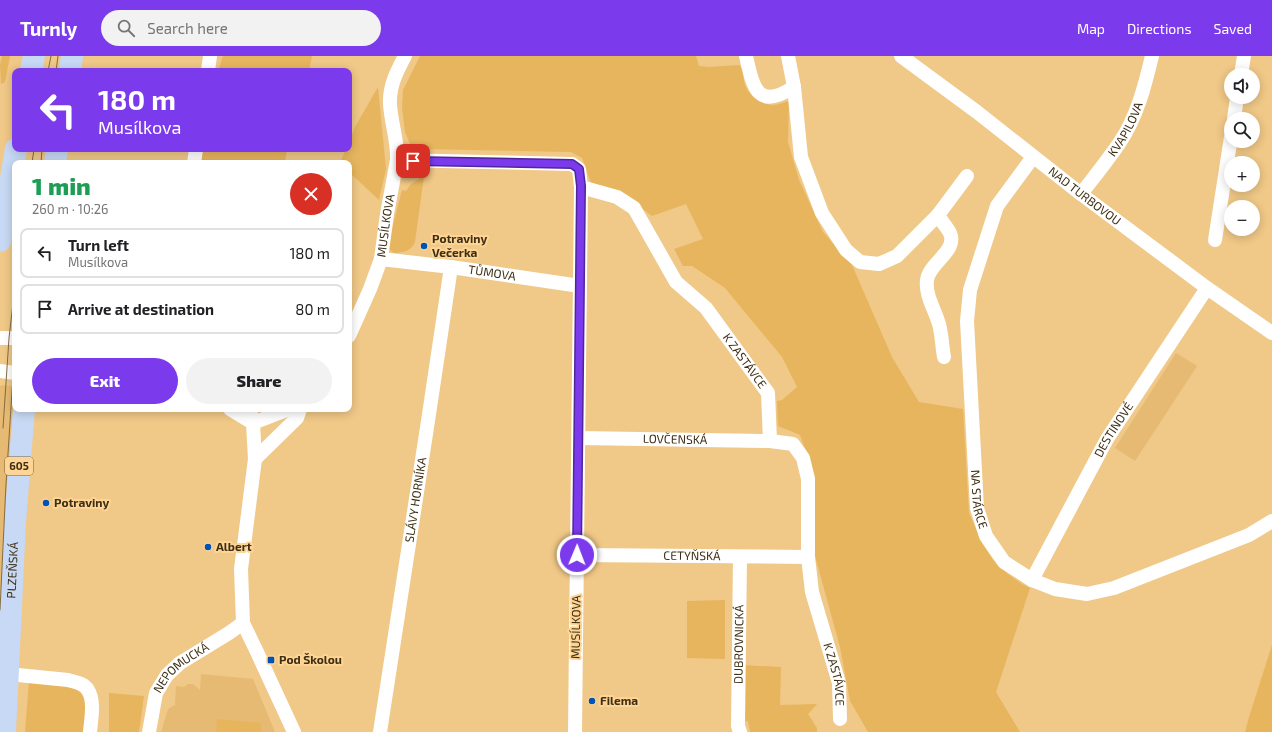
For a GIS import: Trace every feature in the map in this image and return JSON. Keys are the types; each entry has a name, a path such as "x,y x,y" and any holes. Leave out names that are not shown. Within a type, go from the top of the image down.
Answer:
{"main road":[{"path":"32,68 34,56"},
{"path":"70,68 72,56"},
{"path":"0,241 12,172"},
{"name":"PLZEŇSKÁ","path":"5,732 15,522 24,412"}],"street":[{"path":"208,68 210,56"},
{"path":"397,160 390,102 392,83 405,56"},
{"path":"746,56 754,87 760,94 771,97 783,94 794,87"},
{"path":"788,56 794,87 801,157 822,213 846,250 860,262 879,264 897,256 938,215 966,176"},
{"name":"NAD TURBOVOU","path":"901,56 977,112 1081,194 1207,288 1272,333"},
{"name":"KVAPILOVA","path":"1081,194 1121,142 1140,100 1152,56"},
{"path":"1242,68 1244,56"},
{"path":"1215,240 1229,148"},
{"name":"NA STÁRCE","path":"1034,157 997,206 970,290 967,322 977,508 986,536 1004,562 1032,580 1055,589 1087,594 1114,588 1249,535 1272,522"},
{"name":"MUSÍLKOVA","path":"352,329 370,289 381,259 387,214 397,160 572,164 579,169 581,186 575,732"},
{"name":"K ZASTÁVCE","path":"581,186 617,197 634,208 676,282 706,308 768,393 770,441 793,444 803,458 808,479 808,557 812,592 839,683 840,719"},
{"path":"938,215 950,233 951,244 945,254 931,269 927,280 928,293 939,324 944,357"},
{"name":"TŮMOVA","path":"381,259 451,267 580,286"},
{"name":"SLÁVY HORNÍKA","path":"380,732 451,267"},
{"name":"DESTINOVÉ","path":"1032,580 1107,439 1207,288"},
{"path":"0,338 12,338"},
{"path":"0,371 12,373"},
{"path":"239,412 251,416 273,412"},
{"path":"255,459 297,418 299,412"},
{"path":"251,416 255,459 241,569 243,623 294,732"},
{"name":"LOVČENSKÁ","path":"579,438 770,441"},
{"name":"CETYŇSKÁ","path":"577,555 808,557"},
{"name":"DUBROVNICKÁ","path":"740,557 738,726 740,732"},
{"name":"NEPOMUCKÁ","path":"150,732 156,693 166,675 180,663 243,623"},
{"path":"8,674 68,680 88,689 92,704 90,732"}],"shaded area":[{"path":"2,56 10,56 5,82 1,84 0,65"},
{"path":"223,56 312,56 310,68 219,68"},
{"path":"420,56 696,56 699,66 709,67 739,65 743,69 745,85 749,93 760,102 769,105 777,105 789,101 788,142 799,180 823,232 852,265 892,357 919,402 963,409 969,513 982,543 993,560 1008,574 1030,588 996,692 1020,732 868,732 850,701 840,647 815,556 815,476 800,435 778,426 777,401 782,400 797,387 782,357 725,288 692,266 683,266 674,249 703,239 686,204 652,216 632,201 591,183 582,158 571,152 418,149 410,144 405,132 402,108 403,90"},
{"path":"378,87 386,169 379,200 352,175 352,160 341,160 345,152 352,152 352,134"},
{"path":"203,152 287,152 285,160 201,160"},
{"path":"424,176 415,242 409,250 394,253 389,249 388,245 402,190 406,191 411,184"},
{"path":"1176,353 1197,366 1135,461 1115,448"},
{"path":"0,386 12,386 12,412 15,412 0,692"},
{"path":"725,600 725,659 687,658 687,601"},
{"path":"1272,645 1272,732 1245,732 1249,717"},
{"path":"742,665 781,667 780,705 817,704 808,714 817,728 817,732 750,732 748,721 742,722"},
{"path":"201,674 253,679 275,732 161,732 168,709 175,705 176,686 184,687 188,684 193,684 200,690"},
{"path":"29,681 72,686 79,691 86,703 84,732 25,732"},
{"path":"109,693 144,696 139,732 109,732"},
{"path":"217,719 261,723 261,732 216,732"}],"tram line":[{"path":"49,68 51,56"},
{"path":"56,68 58,56"},
{"path":"32,160 34,152"},
{"path":"41,160 42,152"},
{"path":"3,428 12,312"},
{"path":"0,610 12,392"}],"place":[{"name":"Potraviny Večerka","path":"424,246"},
{"name":"Potraviny","path":"46,503"},
{"name":"Albert","path":"208,547"},
{"name":"Pod Školou","path":"271,660"},
{"name":"Filema","path":"592,701"}],"route":[{"path":"413,161 572,164 579,169 581,186 577,555"}]}
